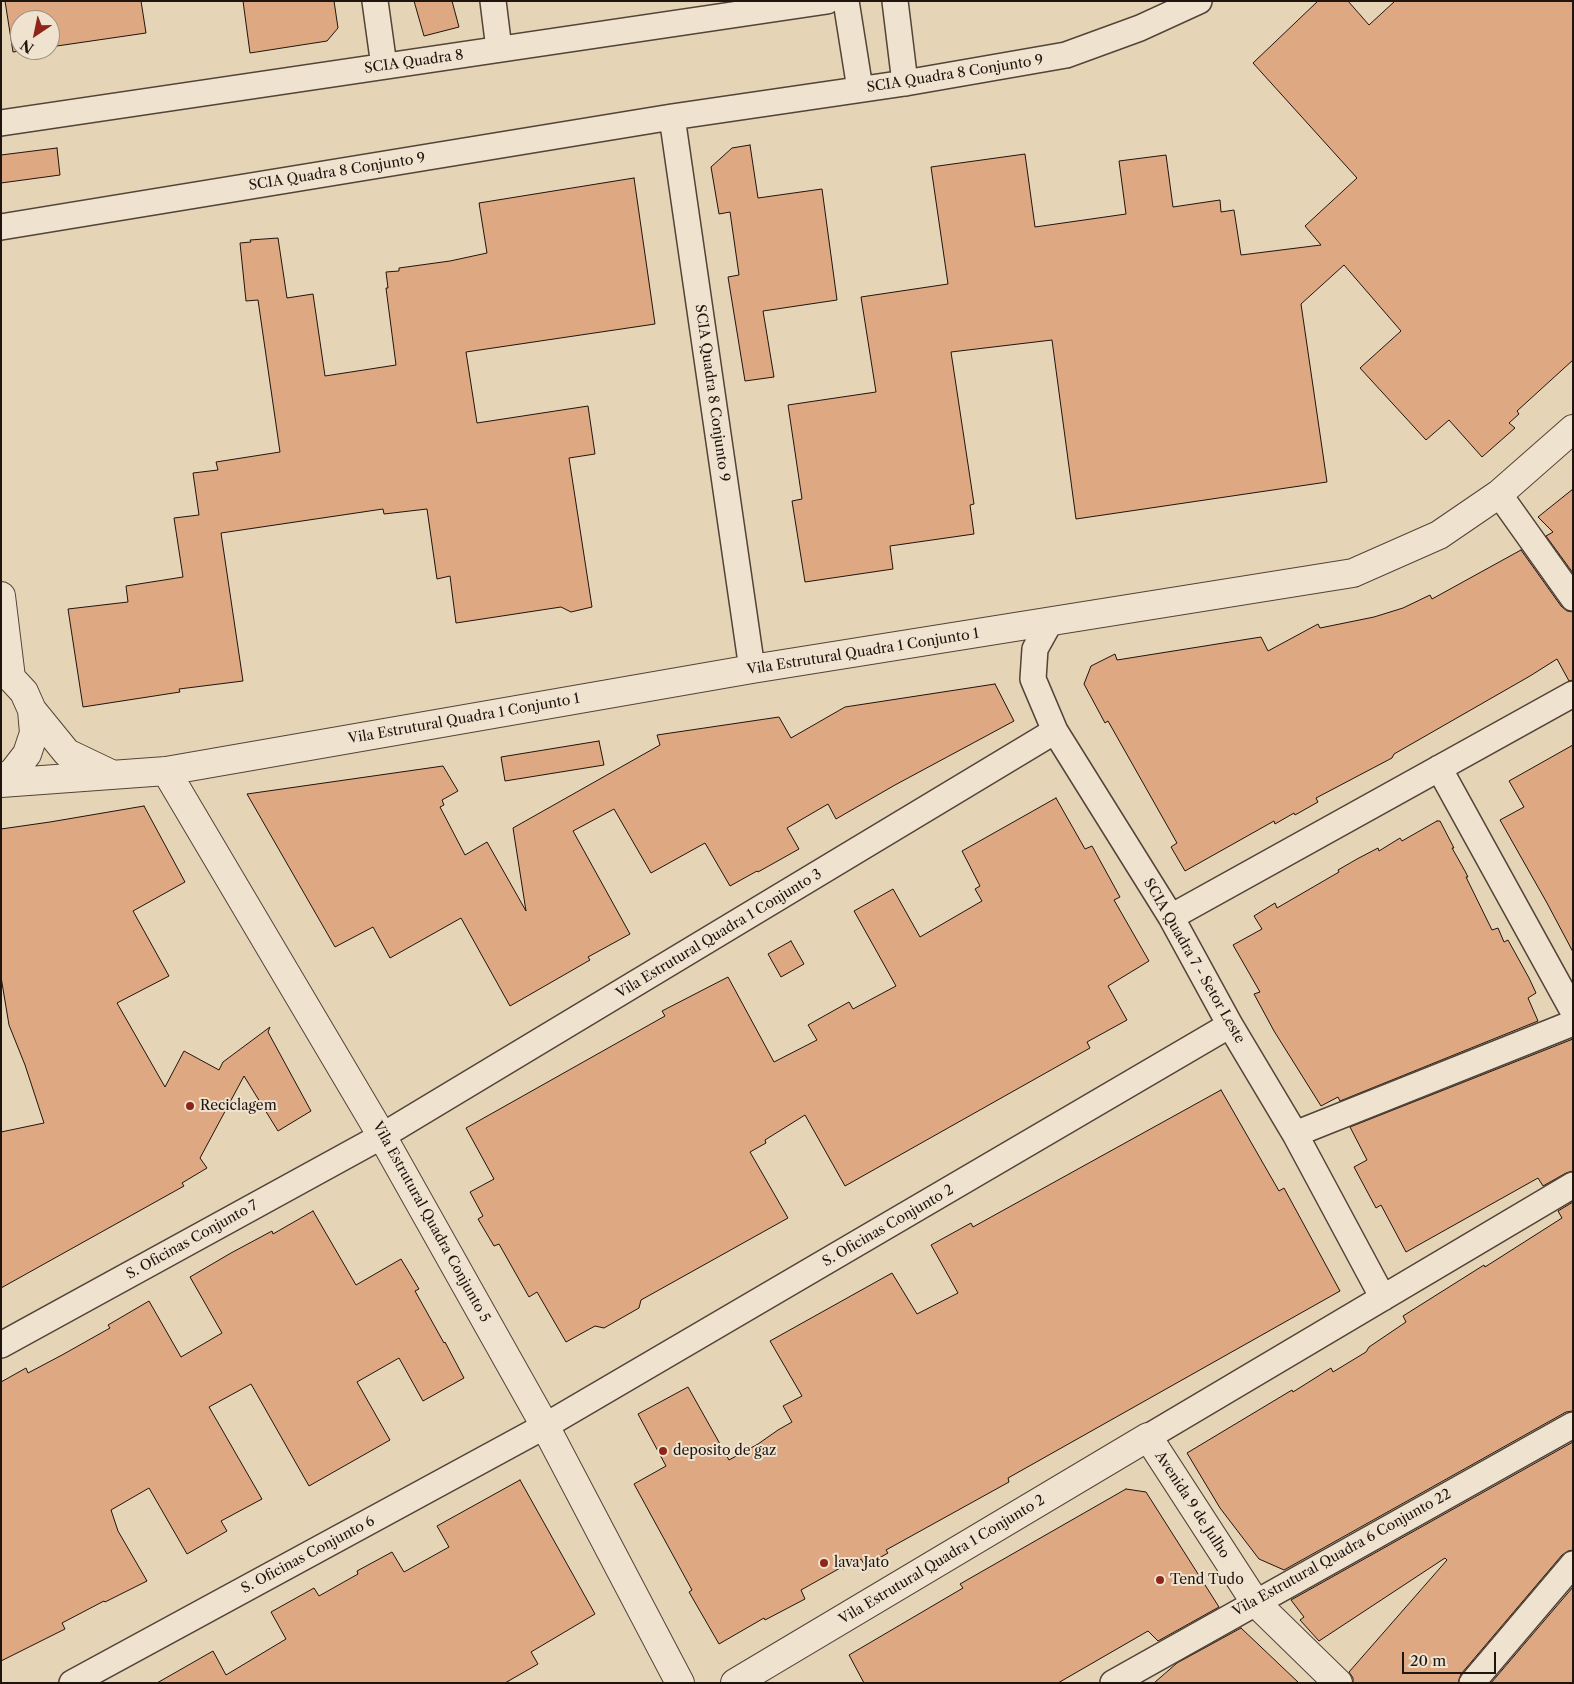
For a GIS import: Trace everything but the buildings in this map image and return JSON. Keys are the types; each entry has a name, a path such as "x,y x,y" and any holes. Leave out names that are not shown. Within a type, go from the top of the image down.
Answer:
{"street":[{"path":"375,1 384,66"},
{"path":"493,1 499,49"},
{"name":"SCIA Quadra 8","path":"1,123 827,1"},
{"path":"846,1 860,90"},
{"path":"895,1 905,84"},
{"name":"SCIA Quadra 8 Conjunto 9","path":"1,227 672,117 905,84 1066,55 1140,28 1198,1"},
{"name":"SCIA Quadra 8 Conjunto 9","path":"672,117 752,669"},
{"name":"Vila Estrutural Quadra 1 Conjunto 1","path":"1,783 166,771 752,669 1352,573 1439,536 1499,494 1573,430"},
{"path":"1499,494 1573,598"},
{"path":"1,596 6,675 24,692 32,710 67,753 112,774"},
{"name":"SCIA Quadra 7 - Setor Leste","path":"1050,622 1035,649 1033,678 1056,732 1171,917 1230,1025 1296,1134 1383,1298"},
{"path":"1171,917 1573,694"},
{"path":"1,780 13,772 27,754 34,733 32,710"},
{"name":"Vila Estrutural Quadra 1 Conjunto 3","path":"382,1136 1056,732"},
{"path":"1438,768 1573,1012"},
{"name":"Vila Estrutural Quadra Conjunto 5","path":"166,771 382,1136 545,1426 680,1683"},
{"path":"1296,1134 1573,1023"},
{"name":"S. Oficinas Conjunto 2","path":"545,1426 1230,1025"},
{"name":"S. Oficinas Conjunto 7","path":"1,1345 382,1136"},
{"path":"1148,1437 1573,1185"},
{"name":"Vila Estrutural Quadra 6 Conjunto 22","path":"1113,1683 1573,1425"},
{"name":"S. Oficinas Conjunto 6","path":"72,1683 545,1426"},
{"name":"Avenida 9 de Julho","path":"1148,1437 1255,1602 1338,1683"},
{"name":"Vila Estrutural Quadra 1 Conjunto 2","path":"736,1683 1148,1437"},
{"path":"1472,1683 1573,1564"}],"place":[{"name":"Reciclagem","path":"190,1106"},
{"name":"deposito de gaz","path":"663,1451"},
{"name":"lava Jato","path":"824,1563"},
{"name":"Tend Tudo","path":"1160,1580"}]}
